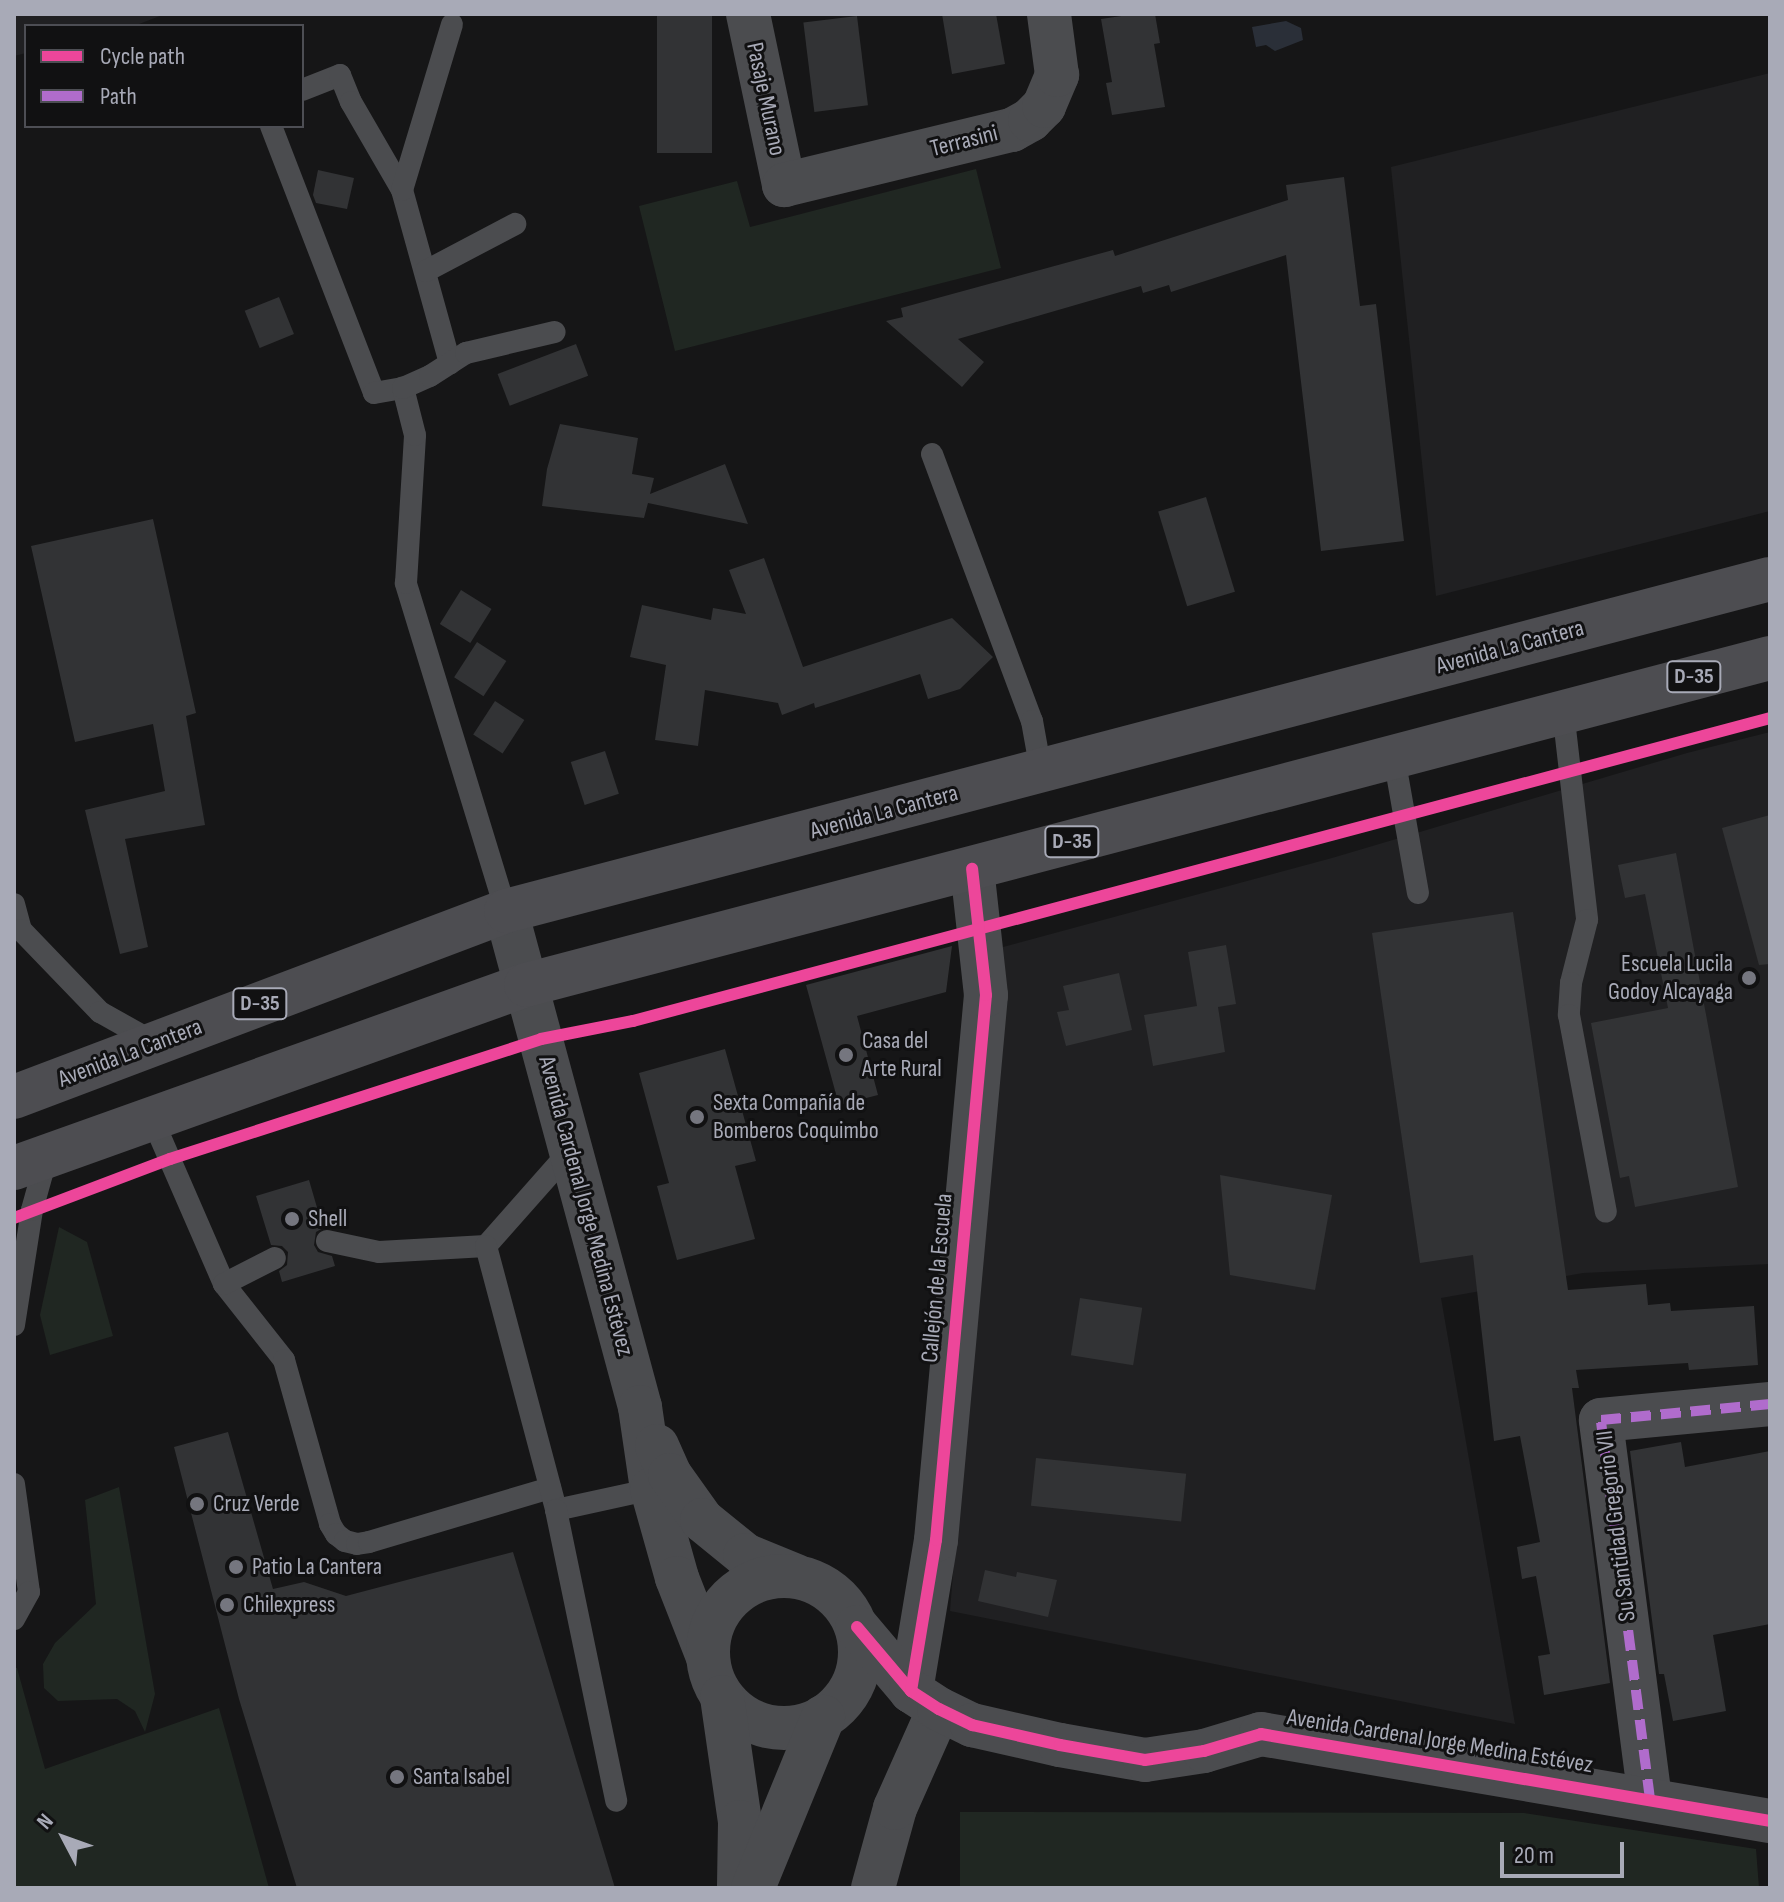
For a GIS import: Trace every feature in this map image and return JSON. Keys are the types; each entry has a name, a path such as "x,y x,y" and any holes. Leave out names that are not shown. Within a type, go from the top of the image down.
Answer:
{"highway":[{"name":"Avenida La Cantera","path":"14,1097 506,911 1770,579"},
{"name":"D-35","path":"30,1162 151,1116 526,985 1770,658"}],"street":[{"name":"Pasaje Murano","path":"748,14 784,185"},
{"name":"Terrasini","path":"784,185 1012,130 1030,120 1044,106 1057,75 1049,14"},
{"name":"Callejón de la Escuela","path":"873,1888 925,1700 936,1540 986,995 972,869"},
{"name":"Avenida Cardenal Jorge Medina Estévez","path":"506,911 640,1407 652,1489 677,1578 722,1697 740,1822 739,1888"},
{"name":"Su Santidad Gregorio VII","path":"1650,1799 1601,1420 1770,1404"},
{"name":"Avenida Cardenal Jorge Medina Estévez","path":"640,1407 670,1475 702,1520 745,1555 816,1582 834,1593 848,1608 857,1627 925,1700 972,1725 1145,1760 1204,1751 1261,1734 1770,1821"},
{"path":"708,1657 711,1629 723,1605 744,1587 769,1577 796,1576"},
{"path":"753,1888 834,1708 859,1664 857,1627"},
{"path":"722,1697 738,1713 757,1724 780,1728 802,1726 834,1708 925,1700"}],"lane":[{"path":"402,190 452,24"},
{"path":"304,89 340,75 351,102 402,190 450,363"},
{"path":"272,128 374,393 403,388 466,353 555,332"},
{"path":"426,271 515,224"},
{"path":"403,388 415,435 406,583 506,911"},
{"path":"932,454 1032,721 1041,771"},
{"path":"1563,711 1587,920 1571,983 1569,1015 1606,1212"},
{"path":"1394,757 1418,893"},
{"path":"14,904 21,930 100,1012 156,1044"},
{"path":"151,1116 224,1284 284,1360 330,1524 345,1541 369,1542 550,1488"},
{"path":"327,1241 379,1252 486,1246 571,1150"},
{"path":"14,1325 32,1210 30,1162"},
{"path":"486,1246 556,1510 616,1801"},
{"path":"224,1284 275,1258"},
{"path":"14,1484 29,1592 14,1619"},
{"path":"556,1510 652,1489"}],"shaded area":[{"path":"14,14 165,14 139,24 24,24 24,54 14,56"},
{"path":"1286,21 1301,28 1303,40 1275,51 1266,45 1256,47 1252,27"},
{"path":"1770,73 1770,511 1436,596 1391,167"},
{"path":"976,169 1001,268 675,351 639,206 737,181 750,227"},
{"path":"1770,732 1770,1264 1583,1273 1441,1298 1515,1724 950,1611 1003,947 1332,858 1687,753"},
{"path":"59,1227 87,1242 113,1336 50,1355 40,1315"},
{"path":"119,1487 155,1694 145,1732 135,1711 117,1699 58,1701 44,1688 43,1664 55,1643 96,1604 85,1500"},
{"path":"14,1668 17,1668 45,1769 219,1708 269,1888 14,1888"},
{"path":"960,1812 1524,1813 1756,1849 1759,1888 960,1888"}],"building":[{"path":"657,14 712,14 712,153 657,153"},
{"path":"942,14 996,14 1005,64 952,74"},
{"path":"1155,14 1160,43 1154,44 1165,107 1112,115 1106,83 1112,82 1101,19"},
{"path":"857,16 868,105 814,112 803,23"},
{"path":"318,170 354,178 347,209 316,203 313,195"},
{"path":"1344,177 1360,306 1376,304 1404,541 1321,551 1286,255 1171,292 1169,285 1143,293 1141,286 958,339 984,362 962,387 886,321 903,317 901,308 1113,250 1115,256 1288,200 1286,185"},
{"path":"279,297 294,334 260,348 245,311"},
{"path":"576,344 588,376 510,406 498,374"},
{"path":"560,424 638,438 632,474 654,478 650,494 725,464 748,524 648,503 644,518 542,506 547,469"},
{"path":"1206,497 1235,592 1187,606 1158,512"},
{"path":"153,519 196,713 186,716 205,825 125,839 148,947 120,954 85,810 165,791 153,724 75,742 31,546"},
{"path":"764,558 803,667 952,618 993,657 960,689 928,699 920,674 815,708 814,703 782,715 778,703 705,690 698,746 655,740 666,665 630,657 642,605 711,620 713,608 746,614 729,570"},
{"path":"461,590 492,609 470,643 440,624"},
{"path":"477,642 506,661 483,696 454,677"},
{"path":"495,701 524,720 503,754 473,735"},
{"path":"605,751 619,794 585,805 571,762"},
{"path":"1770,815 1770,964 1759,965 1722,828"},
{"path":"1676,853 1738,1187 1635,1207 1629,1176 1620,1178 1591,1023 1668,1008 1645,894 1625,898 1618,865"},
{"path":"1513,912 1568,1290 1646,1284 1648,1305 1670,1303 1671,1311 1754,1306 1758,1365 1689,1370 1688,1363 1576,1370 1579,1388 1572,1388 1610,1683 1544,1695 1538,1656 1550,1654 1536,1576 1522,1579 1517,1547 1540,1542 1520,1436 1494,1441 1473,1255 1420,1263 1372,933"},
{"path":"1226,945 1236,1004 1218,1007 1225,1052 1153,1066 1144,1015 1197,1006 1188,952"},
{"name":"Casa del Arte Rural","path":"952,946 946,992 857,1016 878,1095 839,1105 806,985"},
{"path":"1119,973 1132,1030 1066,1046 1057,1012 1069,1010 1063,986"},
{"name":"Sexta Compañía de Bomberos Coquimbo","path":"725,1049 756,1161 735,1166 755,1239 677,1260 657,1186 669,1183 639,1073"},
{"path":"1220,1175 1332,1195 1315,1290 1230,1275"},
{"name":"Shell","path":"309,1180 323,1228 316,1232 314,1245 318,1252 332,1256 335,1266 282,1282 279,1271 287,1265 288,1252 282,1246 271,1245 256,1196"},
{"path":"1080,1298 1142,1308 1133,1365 1071,1355"},
{"path":"228,1432 273,1589 304,1582 346,1596 513,1552 615,1888 297,1888 239,1699 174,1447"},
{"path":"1681,1442 1685,1467 1770,1451 1770,1624 1713,1635 1726,1711 1673,1721 1664,1674 1659,1674 1630,1451"},
{"path":"1036,1458 1186,1474 1181,1522 1031,1506"},
{"path":"985,1570 1016,1577 1017,1572 1057,1580 1048,1617 978,1601"}],"marked path":[{"path":"1650,1799 1601,1420 1770,1404"}],"cycle path":[{"path":"14,1218 170,1159 541,1039 633,1021 1770,718"},
{"path":"911,1691 936,1540 986,995 972,869"},
{"path":"857,1627 911,1691 939,1709 972,1725 1060,1745 1145,1760 1204,1751 1261,1734 1770,1821"}],"place":[{"name":"Escuela Lucila Godoy Alcayaga","path":"1749,978"},
{"name":"Casa del Arte Rural","path":"846,1055"},
{"name":"Sexta Compañía de Bomberos Coquimbo","path":"697,1117"},
{"name":"Shell","path":"292,1219"},
{"name":"Cruz Verde","path":"197,1504"},
{"name":"Patio La Cantera","path":"236,1567"},
{"name":"Chilexpress","path":"227,1605"},
{"name":"Santa Isabel","path":"397,1777"}]}
